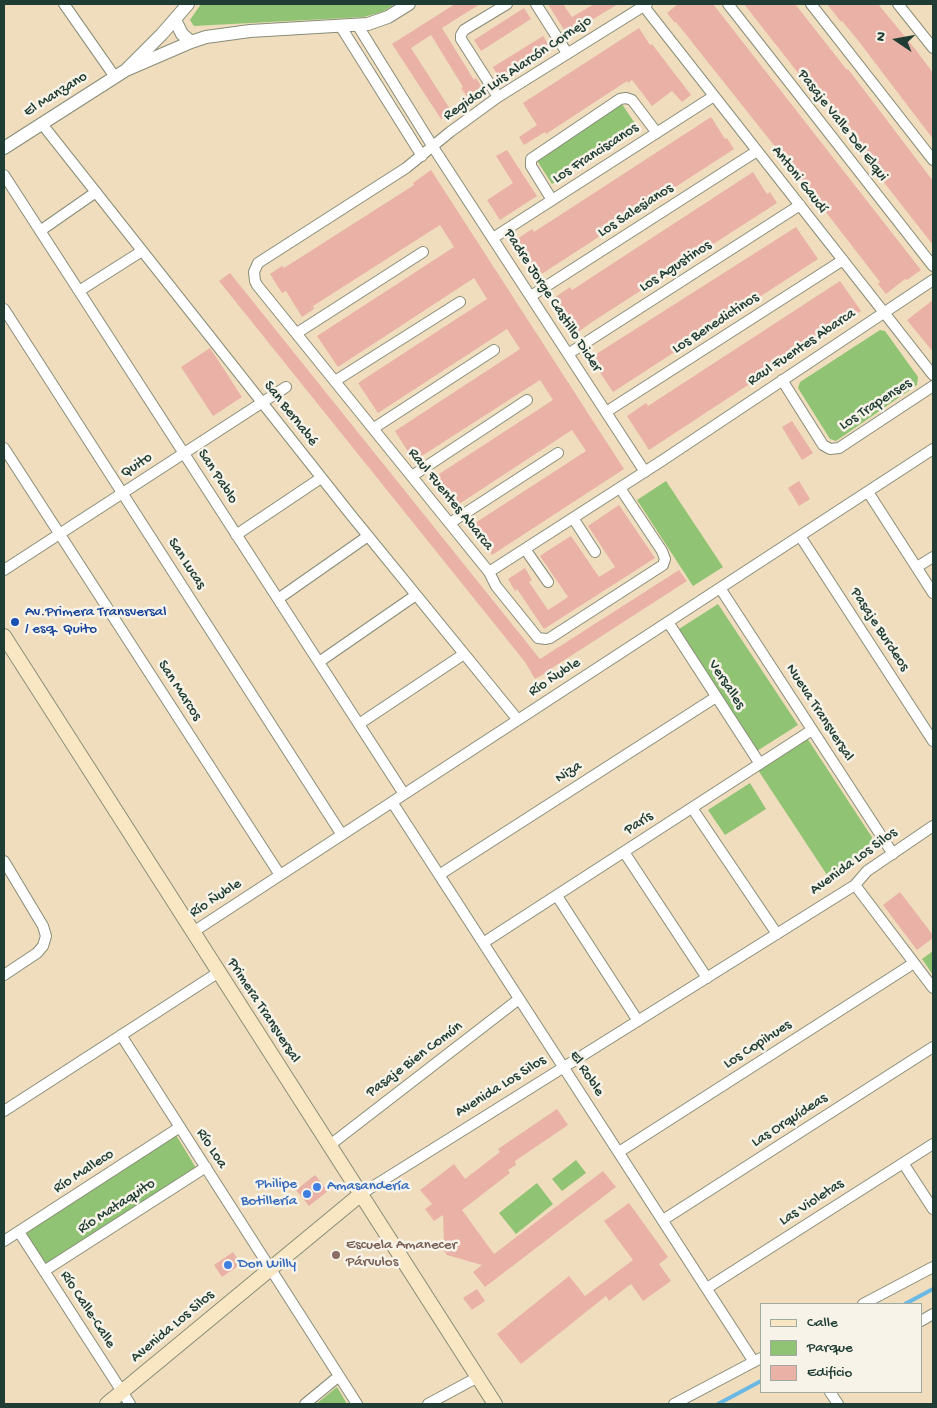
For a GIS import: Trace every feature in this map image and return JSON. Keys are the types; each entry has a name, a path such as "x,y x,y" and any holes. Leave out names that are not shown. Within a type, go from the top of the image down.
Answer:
{"main road":[{"name":"Primera Transversal","path":"4,636 495,1404"},
{"name":"Avenida Los Silos","path":"106,1404 361,1194"}],"street":[{"path":"64,4 115,77"},
{"name":"El Manzano","path":"126,70 188,4"},
{"name":"El Manzano","path":"4,148 126,70 191,42 206,37 242,32 358,26 388,17 409,4"},
{"path":"498,97 461,40 460,35 464,30 507,4"},
{"path":"536,4 567,53"},
{"name":"Regidor Luis Alarcón Cornejo","path":"433,147 450,132 498,97 644,4"},
{"name":"Antoni Gaudí","path":"644,4 933,375"},
{"name":"Pasaje Valle Del Elqui","path":"728,4 933,266"},
{"path":"811,4 933,160"},
{"path":"898,4 933,48"},
{"path":"175,20 182,34 191,42"},
{"name":"Padre Jorge Castillo Dider","path":"358,26 433,147 645,472"},
{"path":"341,27 422,156"},
{"name":"Los Franciscanos","path":"493,238 714,96"},
{"path":"552,200 532,169 531,159 620,99 632,100 657,133"},
{"name":"San Bernabé","path":"42,124 321,478 518,720"},
{"name":"Raul Fuentes Abarca","path":"433,147 400,172 258,263 254,272 255,281 489,572 645,472 933,280"},
{"name":"Los Salesianos","path":"531,296 757,151"},
{"name":"San Pablo","path":"4,175 404,794"},
{"path":"40,231 96,192"},
{"name":"Los Agustinos","path":"568,354 800,205"},
{"path":"79,291 142,251"},
{"path":"297,333 423,252"},
{"name":"Los Benedictinos","path":"606,412 843,260"},
{"path":"335,381 460,302"},
{"name":"San Lucas","path":"4,309 342,835"},
{"path":"374,428 494,350"},
{"name":"Los Trapenses","path":"782,380 823,444 827,449 833,450 839,448 933,386"},
{"name":"Quito","path":"4,570 286,387"},
{"path":"412,476 527,400"},
{"name":"San Marcos","path":"4,448 280,875"},
{"name":"Río Ñuble","path":"193,932 933,449"},
{"path":"450,523 558,453"},
{"path":"236,535 321,478"},
{"path":"489,572 496,586 535,635 546,639 660,568 664,562 665,555 620,488"},
{"path":"868,492 933,592"},
{"path":"573,518 595,552"},
{"path":"278,599 368,536"},
{"name":"Pasaje Burdeos","path":"800,536 933,741"},
{"path":"525,549 548,582"},
{"path":"917,567 933,556"},
{"name":"Nueva Transversal","path":"720,588 893,854"},
{"path":"319,662 416,595"},
{"name":"Versalles","path":"668,622 760,764"},
{"path":"359,724 464,654"},
{"name":"Niza","path":"438,875 716,697"},
{"name":"París","path":"483,943 812,730"},
{"name":"El Roble","path":"392,802 707,1288 758,1360"},
{"path":"692,808 777,934"},
{"name":"Avenida Los Silos","path":"361,1194 855,885 867,871 933,826"},
{"path":"624,852 707,978"},
{"path":"4,861 43,926 46,936 43,946 37,953 4,975"},
{"path":"855,885 933,988"},
{"path":"556,896 638,1021"},
{"name":"Los Copihues","path":"619,1152 914,963"},
{"path":"4,1111 219,972"},
{"name":"Pasaje Bien Común","path":"330,1145 520,999"},
{"name":"Río Loa","path":"121,1035 357,1404"},
{"name":"Las Orquídeas","path":"663,1220 933,1047"},
{"name":"Río Malleco","path":"4,1242 180,1127"},
{"name":"Las Violetas","path":"707,1288 933,1144"},
{"path":"903,1163 933,1209"},
{"name":"Río Mataquito","path":"44,1271 206,1167"},
{"name":"Río Calle-Calle","path":"19,1232 130,1404"},
{"path":"865,1303 933,1267"},
{"path":"922,1320 933,1314"},
{"path":"674,1404 758,1360"},
{"path":"305,1404 339,1376"},
{"path":"428,1404 478,1377"},
{"path":"831,1393 838,1404"}],"green space":[{"path":"201,4 395,4 382,12 364,17 194,26 190,20"},
{"path":"622,104 638,128 552,184 536,159"},
{"path":"880,330 885,331 918,377 917,385 836,441 830,439 798,388 800,382"},
{"path":"666,481 723,567 693,586 637,500"},
{"path":"718,604 798,725 757,751 679,629"},
{"path":"807,738 877,845 829,878 758,770"},
{"path":"750,783 766,809 725,835 708,810"},
{"path":"933,951 933,975 922,959"},
{"path":"176,1135 196,1168 51,1264 44,1263 26,1237 28,1231"},
{"path":"576,1160 586,1173 562,1191 552,1179"},
{"path":"537,1183 553,1204 516,1234 499,1213"},
{"path":"337,1387 347,1404 316,1404"}],"building":[{"path":"455,4 480,4 442,28 474,80 476,78 483,89 468,98 431,35 411,48 452,112 441,119 392,44"},
{"path":"548,4 563,4 572,17 594,4 618,4 567,35"},
{"path":"678,4 713,4 921,270 907,280 905,279 886,294 878,284 880,282 784,158 667,13"},
{"path":"744,4 795,4 848,69 933,181 933,245"},
{"path":"827,4 878,4 916,50 933,73 933,139 857,39"},
{"path":"524,8 531,19 481,51 474,40"},
{"path":"639,28 650,45 652,44 691,95 682,102 672,91 652,106 632,80 628,83 627,81 546,134 545,132 524,145 519,137 537,125 523,103"},
{"path":"543,36 550,47 499,78 493,67"},
{"path":"711,117 734,149 537,277 514,241 532,229 534,232"},
{"path":"507,150 537,196 500,220 487,200 513,183 496,156"},
{"path":"431,170 624,469 492,555 472,525 586,451 572,430 453,508 433,478 553,400 540,380 414,461 395,431 520,349 507,329 378,413 358,383 487,299 474,278 338,367 317,336 454,247 440,225 313,306 314,309 302,317 286,291 282,293 270,274 282,266 284,268 414,185 413,183"},
{"path":"753,172 767,194 770,192 777,203 574,335 551,300 570,287 572,290"},
{"path":"796,227 818,259 613,392 590,358"},
{"path":"230,273 540,659 679,570 687,581 552,668 555,673 547,679 544,674 535,679 525,662 219,281"},
{"path":"840,281 861,311 649,450 627,416 646,403 648,406"},
{"path":"933,300 933,352 907,320"},
{"path":"210,348 242,397 213,416 181,367"},
{"path":"792,421 813,453 802,460 782,427"},
{"path":"799,481 810,499 799,506 788,488"},
{"path":"619,505 655,558 544,629 508,579 525,568 532,580 529,582 548,610 568,597 540,556 571,536 599,577 615,567 588,526"},
{"path":"900,892 933,935 933,938 917,950 883,905"},
{"path":"557,1109 568,1125 515,1161 516,1165 508,1170 510,1173 462,1210 494,1254 603,1171 616,1187 485,1287 473,1272 482,1265 447,1255 443,1249 443,1215 434,1221 425,1209 432,1204 420,1190 454,1164 465,1179 500,1152 498,1149"},
{"path":"315,1175 328,1191 309,1206 296,1190"},
{"path":"629,1203 668,1257 659,1264 671,1281 643,1301 631,1284 609,1301 606,1296 521,1364 497,1334 569,1276 585,1296 633,1260 604,1221"},
{"name":"Don Willy","path":"233,1252 241,1264 222,1277 214,1265"},
{"path":"477,1289 485,1301 472,1310 463,1298"}],"waterway":[{"path":"907,1303 933,1289"},
{"path":"718,1404 760,1382"}],"place":[{"name":"Av.Primera Transversal / esq. Quito","path":"15,622"},
{"name":"Amasandería","path":"317,1187"},
{"name":"Philipe Botillería","path":"307,1194"},
{"name":"Escuela Amanecer Párvulos","path":"336,1255"},
{"name":"Don Willy","path":"228,1265"}]}
